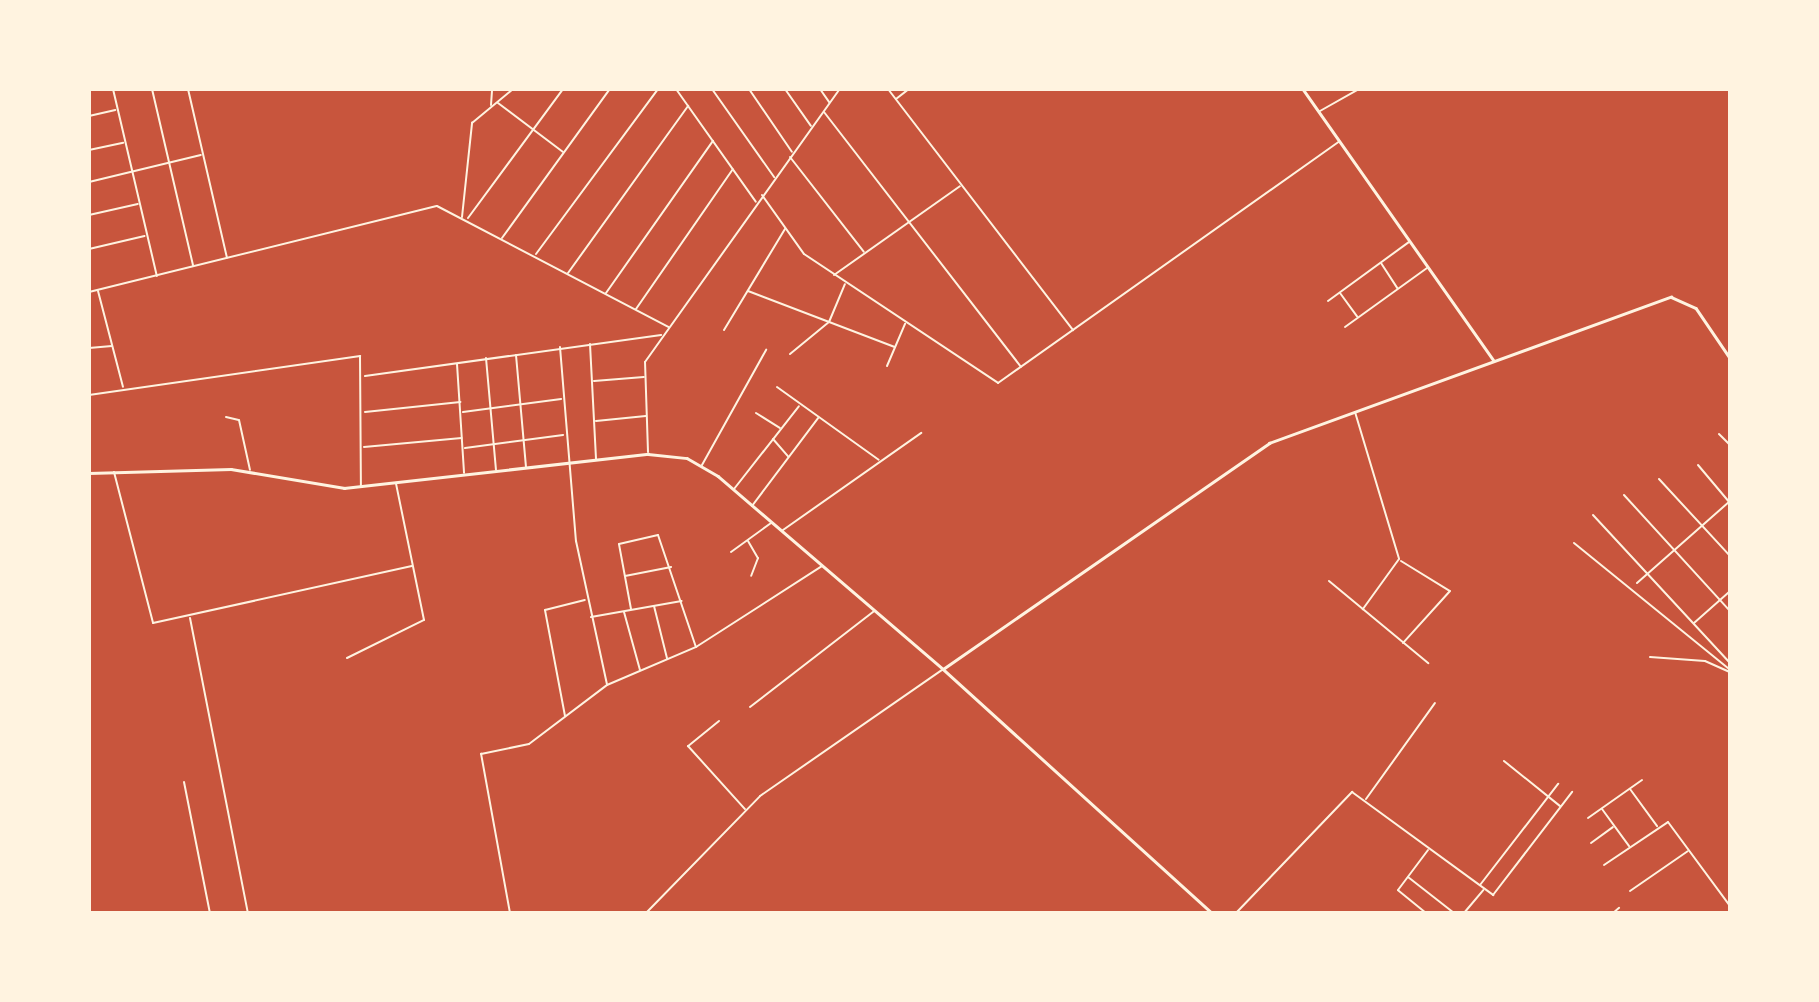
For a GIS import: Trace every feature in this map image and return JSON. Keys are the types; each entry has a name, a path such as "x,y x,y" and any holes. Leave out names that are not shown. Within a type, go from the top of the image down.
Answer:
{"main road":[{"path":"1303,89 1494,361"},
{"path":"943,669 1256,450 1354,411 1675,297 1696,308 1730,358"},
{"path":"89,473 250,471 361,487 648,454 702,465 943,669 1212,913"}],"street":[{"path":"113,89 157,276"},
{"path":"152,89 194,267"},
{"path":"188,89 227,258"},
{"path":"491,106 492,89"},
{"path":"462,217 472,122 513,89"},
{"path":"467,220 563,89"},
{"path":"502,238 610,89"},
{"path":"534,256 658,89"},
{"path":"676,89 757,202"},
{"path":"712,89 774,177"},
{"path":"748,89 793,152"},
{"path":"785,89 812,127"},
{"path":"820,89 830,102"},
{"path":"648,454 645,362 774,177 840,89"},
{"path":"888,89 1073,331"},
{"path":"895,99 909,89"},
{"path":"1319,111 1359,89"},
{"path":"497,102 564,153"},
{"path":"568,273 688,106"},
{"path":"89,116 117,110"},
{"path":"824,111 1021,367"},
{"path":"605,293 713,141"},
{"path":"762,195 804,254 995,383 1340,142"},
{"path":"89,150 124,143"},
{"path":"89,182 202,155"},
{"path":"790,157 864,253"},
{"path":"636,310 733,169"},
{"path":"834,275 961,185"},
{"path":"89,215 139,204"},
{"path":"89,292 429,207 462,217 668,327"},
{"path":"724,330 785,229"},
{"path":"89,249 146,236"},
{"path":"1328,301 1410,242"},
{"path":"1381,263 1398,288"},
{"path":"1345,327 1428,267"},
{"path":"790,354 829,322 846,283"},
{"path":"98,290 123,389"},
{"path":"748,291 895,347"},
{"path":"1340,292 1358,317"},
{"path":"887,366 905,323"},
{"path":"364,376 663,334"},
{"path":"590,343 596,460"},
{"path":"89,348 113,345"},
{"path":"560,347 567,463 587,599 607,685"},
{"path":"702,465 766,350"},
{"path":"516,354 526,468"},
{"path":"89,395 356,356 363,358 361,487"},
{"path":"486,358 496,471"},
{"path":"457,363 464,474"},
{"path":"593,382 645,377"},
{"path":"777,387 880,460"},
{"path":"461,412 562,398"},
{"path":"363,412 460,402"},
{"path":"734,490 800,405"},
{"path":"1354,411 1399,559 1450,591 1403,643"},
{"path":"756,412 781,428"},
{"path":"595,421 647,416"},
{"path":"226,417 239,420 250,471"},
{"path":"752,506 818,417"},
{"path":"782,531 921,433"},
{"path":"1719,434 1730,445"},
{"path":"463,448 564,435"},
{"path":"363,447 462,438"},
{"path":"773,439 788,457"},
{"path":"1637,583 1729,502 1698,465"},
{"path":"114,471 150,620 190,617 412,566"},
{"path":"1659,479 1730,556"},
{"path":"346,658 424,620 396,483"},
{"path":"1624,495 1730,611"},
{"path":"1593,515 1730,663"},
{"path":"731,552 772,522"},
{"path":"631,609 619,544 640,537 660,537 696,647"},
{"path":"748,540 758,558 751,576"},
{"path":"1574,543 1730,671"},
{"path":"1363,609 1399,559"},
{"path":"510,913 481,754 515,750 607,685 696,647 823,565"},
{"path":"624,576 671,567"},
{"path":"1329,582 1428,663"},
{"path":"1694,624 1730,591"},
{"path":"565,717 545,610 587,599"},
{"path":"591,617 683,601"},
{"path":"654,605 667,658"},
{"path":"623,611 639,670"},
{"path":"750,707 875,611"},
{"path":"190,617 248,913"},
{"path":"1650,657 1712,663 1730,671"},
{"path":"1712,663 1715,657"},
{"path":"646,913 746,810 943,669"},
{"path":"1365,800 1435,703"},
{"path":"719,721 688,746 746,810"},
{"path":"1504,761 1561,807"},
{"path":"1588,818 1642,780"},
{"path":"184,782 210,913"},
{"path":"1480,886 1558,784"},
{"path":"1630,789 1658,827"},
{"path":"1236,913 1334,804 1352,792 1483,889 1495,894 1572,792"},
{"path":"1602,808 1630,847"},
{"path":"1604,865 1658,827 1671,823 1730,906"},
{"path":"1591,843 1614,827"},
{"path":"1426,913 1399,892 1407,876 1429,849"},
{"path":"1630,891 1689,850"},
{"path":"1407,876 1452,912"},
{"path":"1464,913 1483,889"},
{"path":"1613,913 1619,908"},
{"path":"1489,913 1499,913"}]}
